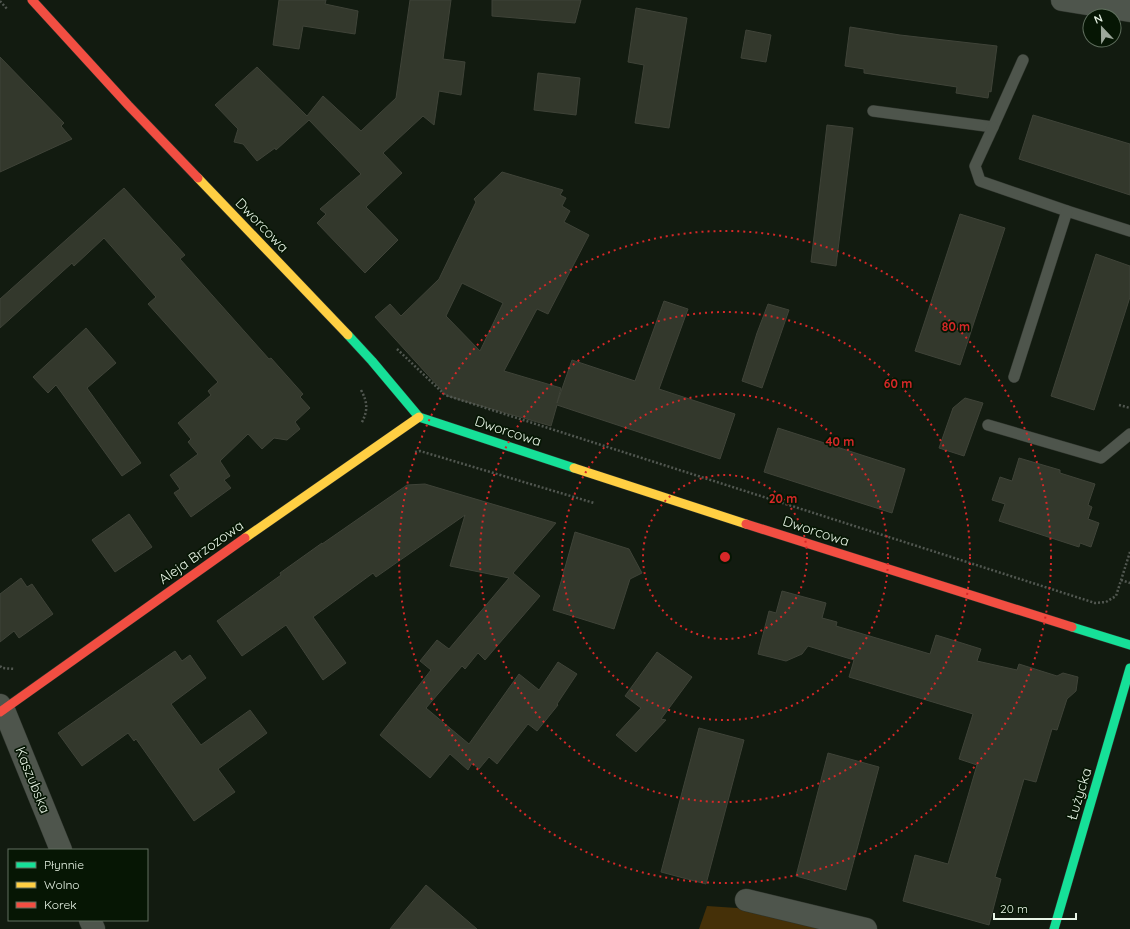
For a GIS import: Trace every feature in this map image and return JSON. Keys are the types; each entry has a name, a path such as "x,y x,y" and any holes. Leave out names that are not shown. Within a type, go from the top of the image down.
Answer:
{"street":[{"name":"Dworcowa","path":"32,0 128,105 372,360 419,417 728,518 1130,645"},
{"path":"1062,0 1130,11"},
{"name":"Aleja Brzozowa","path":"1,709 419,417"},
{"name":"Łużycka","path":"1054,929 1130,668"},
{"name":"Kaszubska","path":"1,709 61,849"},
{"path":"746,900 866,929"}],"lane":[{"path":"1023,60 975,166 980,181 1066,211 1130,231"},
{"path":"873,111 993,127"},
{"path":"1014,378 1066,211"},
{"path":"988,425 1101,458 1130,434"}],"path":[{"path":"0,1 11,13"},
{"path":"396,348 445,395 1095,603 1106,602 1116,596 1130,552"},
{"path":"356,428 362,424 367,409 366,399 357,384"},
{"path":"1119,405 1130,408"},
{"path":"409,454 420,451 597,504"},
{"path":"1121,580 1130,583"},
{"path":"0,666 2,668 18,669"}],"shaded area":[{"path":"707,906 737,908 824,929 699,929"}],"building":[{"path":"279,0 326,0 325,4 358,11 355,34 303,26 299,49 273,45"},
{"path":"410,0 451,0 443,59 465,62 461,95 439,91 434,125 423,116 383,153 402,173 366,207 398,240 365,273 317,223 326,214 320,209 361,174 309,120 276,150 275,148 257,161 243,144 234,142 238,129 215,105 257,67 307,116 323,96 361,131 396,98"},
{"path":"492,0 581,0 575,23 492,16"},
{"path":"636,8 687,18 669,128 635,123 644,65 628,62"},
{"path":"850,27 900,35 997,46 991,92 989,91 988,98 956,93 957,87 864,73 864,69 845,66"},
{"path":"746,30 771,35 766,62 741,58"},
{"path":"0,57 64,123 61,126 72,139 0,172"},
{"path":"538,73 580,78 576,115 534,110"},
{"path":"1033,115 1130,144 1130,195 1019,159"},
{"path":"827,125 853,128 836,266 811,262"},
{"path":"502,172 563,190 560,195 566,198 562,206 570,211 564,222 589,235 548,314 537,309 504,371 561,388 557,403 572,360 635,381 664,301 688,309 659,389 735,414 720,459 557,405 551,426 447,396 375,317 390,304 401,316 439,279 476,202 474,199","holes":["462,283 503,303 480,351 446,316"]},
{"path":"124,188 185,255 180,259 269,359 271,358 303,394 300,397 310,408 295,422 300,429 287,440 274,438 262,449 248,434 220,461 230,476 224,480 231,488 191,517 174,493 180,489 170,475 198,454 188,442 191,439 178,423 211,395 208,391 218,382 148,304 156,297 104,238 74,266 72,263 0,328 0,299"},
{"path":"960,214 1005,228 960,365 915,351"},
{"path":"1096,254 1130,266 1130,297 1094,410 1051,396"},
{"path":"768,304 789,310 762,388 742,381"},
{"path":"86,328 116,363 87,388 141,463 122,476 56,385 48,393 33,377"},
{"path":"965,398 983,403 964,456 939,448 953,408"},
{"path":"778,428 905,469 892,513 764,472"},
{"path":"1019,458 1060,470 1060,473 1095,484 1088,505 1092,507 1088,519 1099,523 1091,547 1080,543 1079,547 999,521 1005,504 992,500 1000,477 1012,481"},
{"path":"425,484 556,523 513,573 540,596 485,660 478,653 465,669 462,666 426,708 469,744 519,674 539,690 558,662 577,674 557,704 558,705 537,731 528,724 497,764 489,757 479,769 472,763 468,770 450,754 430,778 380,735 431,670 420,661 437,640 449,649 509,578 450,566 465,515 376,577 373,573 313,617 346,663 323,680 286,625 242,656 217,621 281,575 280,573 407,485"},
{"path":"129,514 152,547 115,572 92,540"},
{"path":"575,532 629,549 642,573 630,579 614,629 553,610"},
{"path":"21,578 27,587 32,584 53,614 19,638 14,631 0,642 0,594"},
{"path":"782,591 826,603 822,618 837,622 836,626 930,654 936,635 981,649 977,661 1017,670 1019,664 1057,676 1063,673 1078,677 1076,691 1067,699 1057,730 1052,729 1036,782 1024,779 995,877 1001,879 989,925 903,901 915,855 948,864 977,765 959,759 973,714 849,677 854,660 808,646 802,654 786,661 758,654 769,611 776,613"},
{"path":"175,651 182,661 190,655 206,678 171,704 201,745 250,710 267,733 218,769 235,792 194,821 136,739 134,741 128,733 82,766 58,733"},
{"path":"657,652 692,677 661,719 666,720 636,752 616,735 641,708 625,696"},
{"path":"699,728 744,740 706,884 661,872"},
{"path":"828,753 879,767 846,890 796,876"},
{"path":"426,885 477,929 390,929"}],"traffic: fast":[{"path":"348,335 419,417 574,468"},
{"path":"1072,627 1130,645"},
{"path":"1054,929 1130,668"}],"traffic: slow":[{"path":"198,178 348,335"},
{"path":"245,538 419,417"},
{"path":"574,468 746,524"}],"traffic: jam":[{"path":"32,0 128,105 198,178"},
{"path":"746,524 1072,627"},
{"path":"0,712 245,538"}]}
